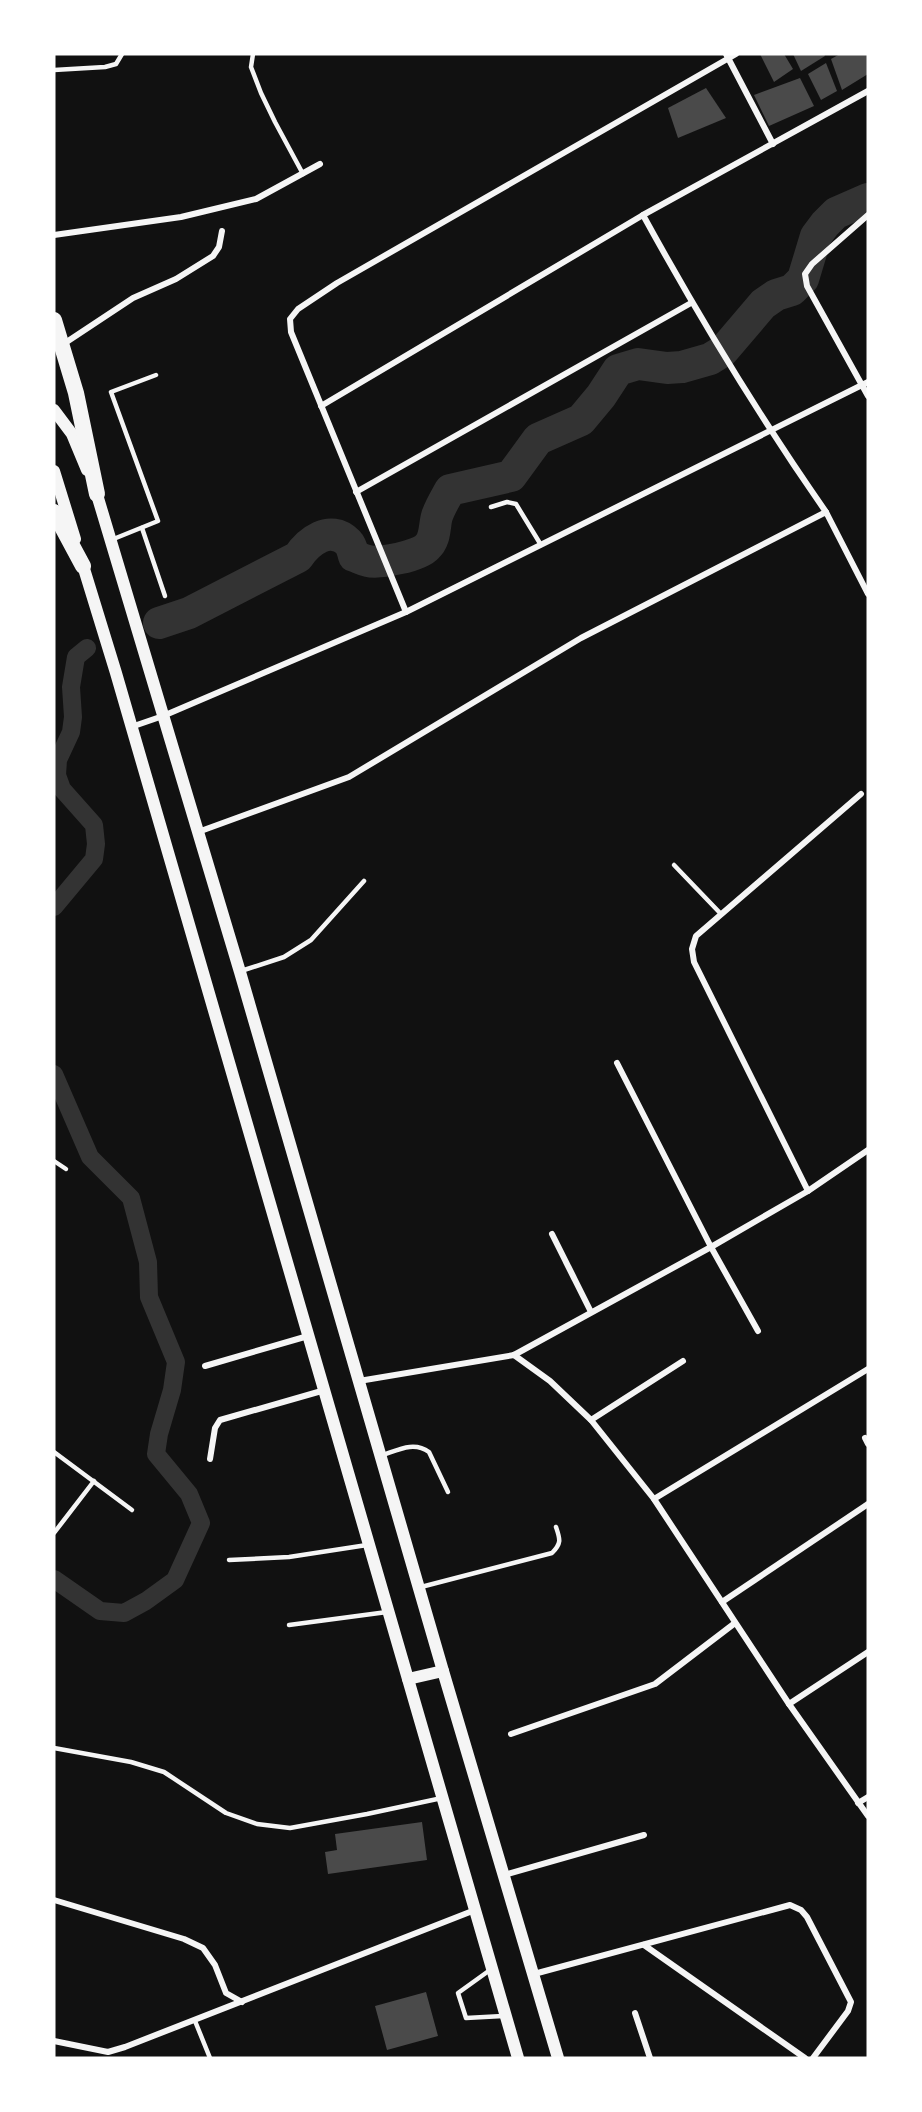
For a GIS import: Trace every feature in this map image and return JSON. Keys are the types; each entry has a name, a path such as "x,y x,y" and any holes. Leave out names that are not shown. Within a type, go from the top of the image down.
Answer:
{"highway":[{"path":"54,320 76,393 97,494"},
{"path":"54,512 83,566"}],"main road":[{"path":"54,410 72,434 97,494 240,972 558,2058"},
{"path":"54,471 325,1390 518,2058"},
{"path":"408,1679 443,1671"}],"street":[{"path":"406,612 291,332 290,319 297,309 347,277 727,56 736,54"},
{"path":"727,56 773,144"},
{"path":"321,406 643,215 868,91"},
{"path":"54,235 181,216 256,199 320,164"},
{"path":"643,215 691,303 770,431 826,512 868,594"},
{"path":"868,215 812,264 805,274 807,286 865,384 868,396"},
{"path":"62,345 133,298 176,279 213,256 219,247 222,231"},
{"path":"356,492 691,303"},
{"path":"131,727 163,716 406,612 865,384"},
{"path":"198,832 349,777 581,638 826,512"},
{"path":"808,1191 694,962 692,949 696,936 861,794"},
{"path":"617,1063 711,1247 758,1331"},
{"path":"358,1381 514,1355 808,1191 868,1150"},
{"path":"552,1234 591,1312"},
{"path":"205,1366 309,1336"},
{"path":"514,1355 550,1381 591,1420 654,1499 789,1704 868,1816"},
{"path":"591,1420 683,1361"},
{"path":"654,1499 868,1370"},
{"path":"210,1459 216,1428 220,1420 325,1390"},
{"path":"722,1602 868,1504"},
{"path":"511,1734 655,1683 735,1623"},
{"path":"789,1704 868,1652"},
{"path":"858,1803 868,1797"},
{"path":"504,1875 644,1835"},
{"path":"54,1900 184,1939 203,1948 215,1965 226,1993 242,2002"},
{"path":"534,1974 790,1905 801,1910 807,1917 851,2002 848,2012 813,2058"},
{"path":"54,2041 108,2052 144,2041 475,1910"},
{"path":"644,1945 805,2058"},
{"path":"634,2013 650,2058"},
{"path":"108,2052 114,2058"}],"lane":[{"path":"54,69 105,68 116,64 122,54"},
{"path":"253,54 251,67 261,93 274,122 303,174"},
{"path":"111,540 158,521 111,392 156,375"},
{"path":"491,507 507,502 516,504 541,545"},
{"path":"142,528 165,596"},
{"path":"674,865 722,914"},
{"path":"240,972 284,957 311,940 364,881"},
{"path":"54,1161 66,1169"},
{"path":"380,1455 413,1446 423,1448 429,1452 448,1492"},
{"path":"54,1452 132,1510"},
{"path":"54,1533 94,1481"},
{"path":"419,1587 552,1553 561,1540 556,1527"},
{"path":"229,1560 289,1557 369,1544"},
{"path":"289,1625 389,1612"},
{"path":"54,1748 131,1762 164,1772 226,1813 256,1824 290,1828 442,1798"},
{"path":"492,1969 458,1993 466,2018 506,2015"},
{"path":"195,2021 210,2058"}],"building":[{"path":"760,54 784,54 793,69 774,82"},
{"path":"793,54 824,54 825,56 801,71"},
{"path":"840,54 868,54 868,74 842,90 831,59"},
{"path":"826,63 837,91 821,100 808,74"},
{"path":"800,78 814,106 769,126 754,95"},
{"path":"706,88 726,118 678,138 668,108"},
{"path":"422,1822 427,1860 328,1874 325,1852 337,1850 335,1834"},
{"path":"426,1992 438,2036 387,2050 375,2006"}],"waterway":[{"path":"159,623 189,613 298,557 313,541 327,535 341,537 349,543 354,556 373,562 399,558 423,550 432,540 437,516 450,490 511,476 538,439 581,420 601,396 618,370 638,364 667,368 682,367 710,359 723,351 763,304 776,295 792,290 803,279 816,236 825,224 836,213 868,199"},
{"path":"54,907 94,859 96,844 94,825 62,789 57,775 58,760 71,732 73,717 71,687 76,657 87,648"},
{"path":"54,1074 90,1157 131,1198 148,1262 149,1297 176,1362 172,1390 159,1434 156,1454 189,1494 201,1523 175,1580 146,1601 124,1613 100,1611 54,1579"}]}
